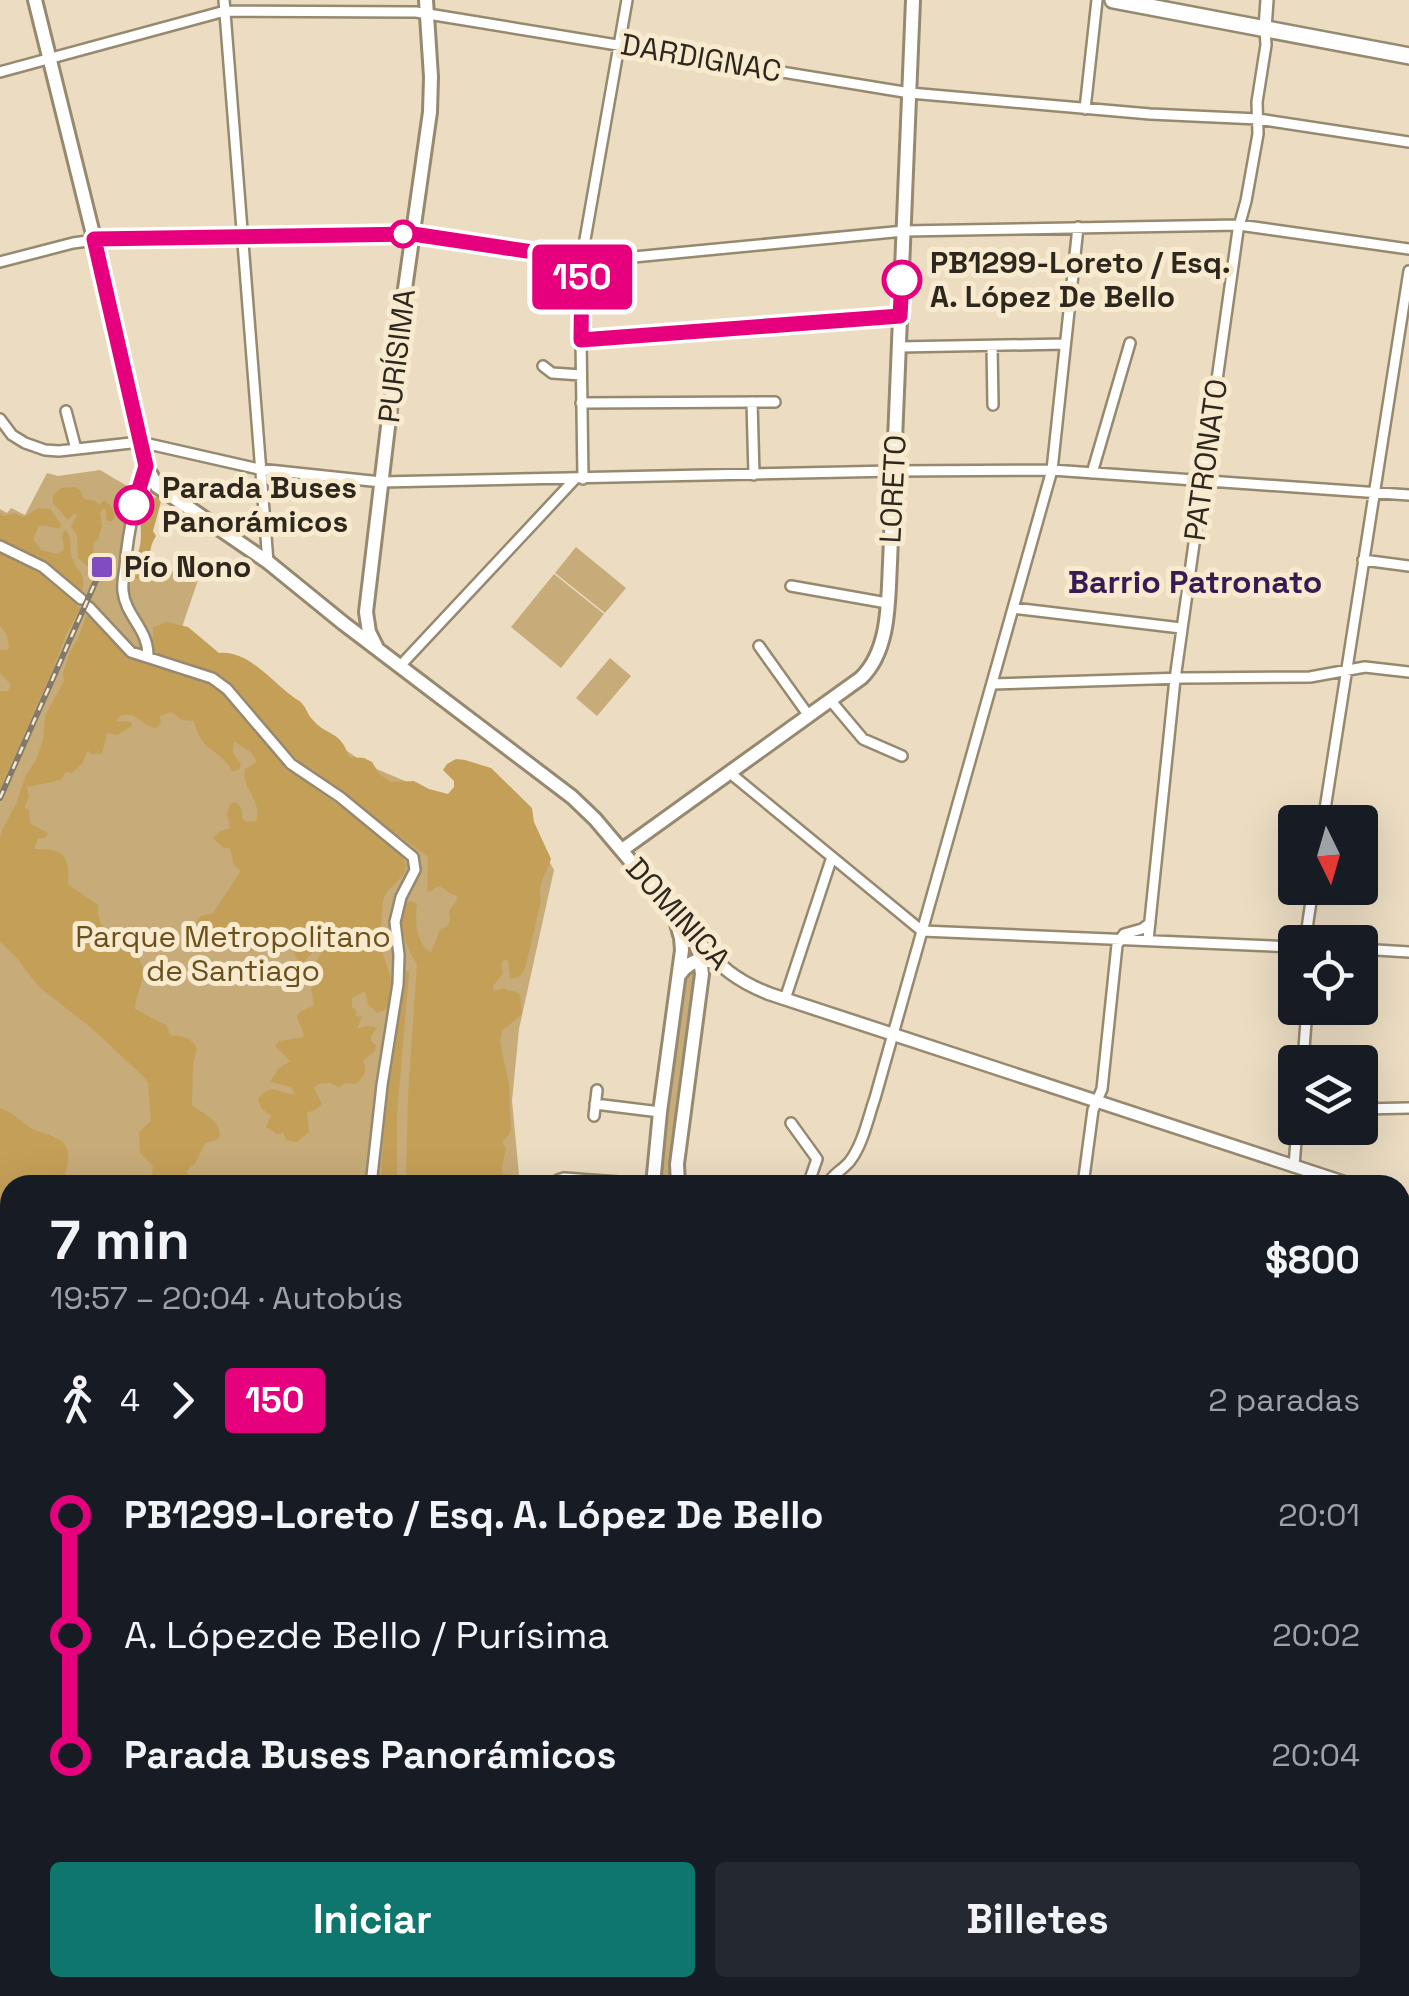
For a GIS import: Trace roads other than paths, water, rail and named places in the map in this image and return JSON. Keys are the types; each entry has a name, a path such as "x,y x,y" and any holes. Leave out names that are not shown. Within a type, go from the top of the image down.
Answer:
{"main road":[{"path":"35,0 146,466 157,486"},
{"name":"LORETO","path":"622,850 861,678 871,666 882,637 894,471 914,0"},
{"path":"1112,0 1409,56"},
{"name":"PURÍSIMA","path":"379,650 369,632 366,612 430,112 426,6"},
{"name":"DOMINICA","path":"157,486 268,562 561,788 622,850 693,935"},
{"path":"343,622 358,624 366,612"},
{"path":"657,1175 660,1112 681,938 671,911"},
{"path":"678,1175 702,974 693,935"},
{"path":"677,978 688,964 701,960 716,962"}],"street":[{"path":"400,666 578,479 582,261 627,0"},
{"path":"1085,109 1097,0"},
{"name":"PATRONATO","path":"1148,940 1174,679 1239,225 1258,134 1268,0"},
{"name":"DARDIGNAC","path":"0,72 225,6 426,6 620,44 910,93 1258,119 1409,142"},
{"path":"225,6 268,562"},
{"path":"0,262 94,239 413,234 582,261 904,231 1239,225 1409,250"},
{"path":"833,1175 856,1150 874,1098 1052,470 1078,227"},
{"path":"1326,805 1409,271"},
{"path":"581,340 900,316"},
{"path":"1092,472 1130,343"},
{"path":"899,347 1065,344"},
{"path":"992,346 992,404"},
{"path":"543,366 552,373 581,375"},
{"path":"752,402 754,475"},
{"path":"581,403 774,402"},
{"path":"66,411 76,449"},
{"path":"0,419 25,444 52,451 140,442 259,469 381,482 1052,470 1409,495"},
{"path":"146,466 134,505 122,592 144,632 148,658"},
{"path":"134,505 148,489 157,486"},
{"path":"0,546 44,566 131,652 212,678 227,689 291,764 340,797 413,857 415,870 396,914 398,984 372,1175"},
{"path":"1363,560 1409,566"},
{"path":"791,586 887,603"},
{"path":"1013,608 1182,628"},
{"path":"758,646 810,716"},
{"path":"992,684 1310,677 1365,667 1409,672"},
{"path":"831,701 863,738 902,756"},
{"path":"730,773 922,931 1278,946"},
{"path":"784,999 832,857"},
{"path":"1085,1175 1092,1114 1102,1089 1120,939 1150,923"},
{"name":"DOMINICA","path":"693,935 716,962 748,984 784,999 1321,1175"},
{"path":"1378,951 1409,952"},
{"path":"594,1116 597,1090"},
{"path":"596,1104 660,1112"},
{"path":"1378,1109 1409,1108"},
{"path":"791,1123 817,1159 844,1167"},
{"path":"1294,1166 1296,1145"},
{"path":"811,1175 817,1159"}],"railway":[{"path":"0,798 102,567"}],"place":[{"name":"PB1299-Loreto / Esq. A. López De Bello","path":"902,280"},
{"name":"Parada Buses Panorámicos","path":"134,505"},
{"name":"Pío Nono","path":"102,567"}],"district":[{"name":"Barrio Patronato","path":"1195,582"}],"park label":[{"name":"Parque Metropolitano de Santiago","path":"233,954"}]}
